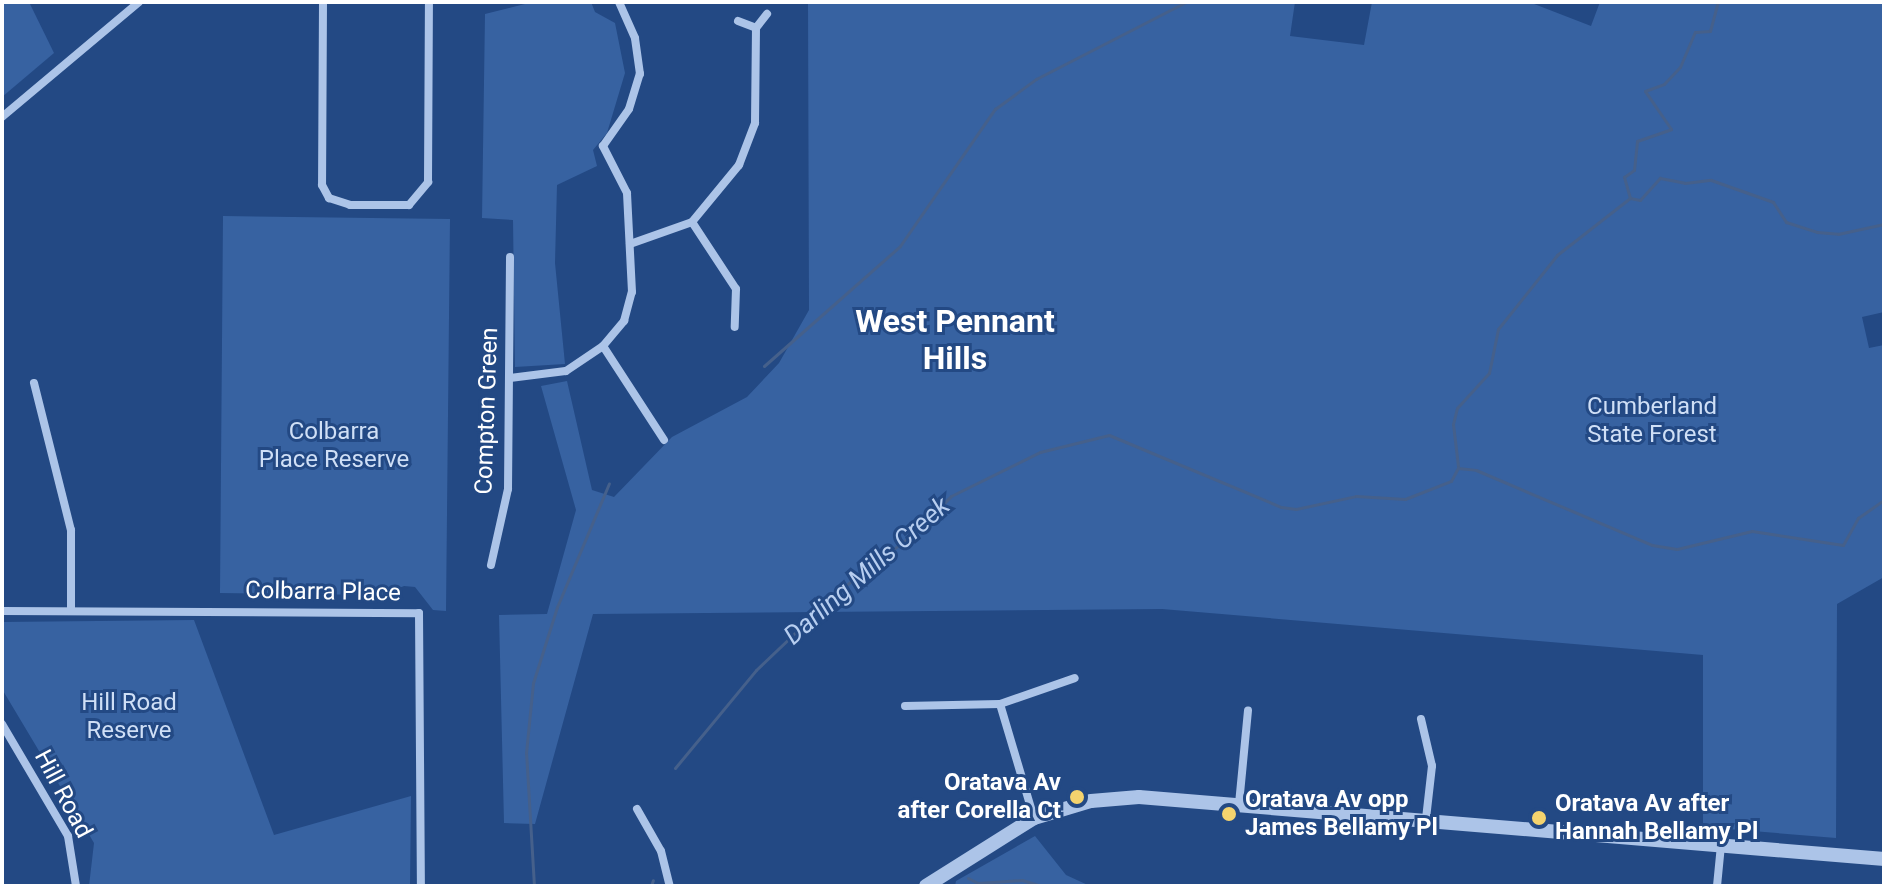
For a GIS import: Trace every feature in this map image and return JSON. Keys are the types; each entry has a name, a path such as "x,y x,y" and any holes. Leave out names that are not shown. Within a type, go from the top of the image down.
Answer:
{"street":[{"path":"2,117 139,2"},
{"path":"323,2 322,185 329,198 350,205 409,205 428,182 429,2"},
{"path":"510,378 566,371 603,346 624,321 632,292 627,193 603,146 629,109 640,74 635,38 619,2"},
{"path":"630,244 692,222 739,165 755,123 756,28 767,14"},
{"path":"738,21 756,28"},
{"path":"692,222 736,289 735,327"},
{"name":"Compton Green","path":"491,565 508,489 510,257"},
{"path":"603,346 664,440"},
{"path":"34,383 71,530 71,609"},
{"name":"Colbarra Place","path":"2,611 419,613 421,886"},
{"path":"905,706 1000,704 1075,678"},
{"path":"1000,704 1034,818"},
{"path":"1239,804 1248,710"},
{"path":"1421,719 1432,766 1426,819"},
{"name":"Hill Road","path":"2,724 68,836 76,886"},
{"path":"2,748 12,742"},
{"path":"933,884 1034,818 1115,798 1239,804 1884,859"},
{"path":"637,809 661,851 670,886"},
{"path":"1717,886 1721,845"}],"green space":[{"path":"2,2 29,2 54,53 2,97"},
{"path":"533,2 591,2 595,12 615,23 625,73 607,133 593,150 597,166 557,185 555,263 565,364 515,367 513,220 482,218 485,14"},
{"name":"Cumberland State Forest","path":"808,2 1295,2 1290,36 1364,45 1372,2 1529,2 1591,26 1600,2 1884,2 1884,312 1862,317 1869,348 1884,345 1884,577 1837,604 1836,838 1703,827 1703,655 1162,609 593,614 535,824 504,823 499,615 547,614 576,510 541,386 567,381 592,490 614,497 672,437 747,397 779,363 809,310"},
{"name":"Colbarra Place Reserve","path":"223,216 450,219 446,611 433,610 415,587 404,586 382,595 220,593"},
{"name":"Hill Road Reserve","path":"194,620 274,835 411,796 410,886 89,886 94,843 2,689 2,622"},
{"path":"1035,836 1066,875 1090,886 955,886 956,881"}],"waterway":[{"path":"764,366 900,246 995,109 1036,79 1186,2"},
{"path":"1458,466 1453,424 1457,408 1489,373 1498,329 1557,255 1630,198 1624,177 1634,170 1637,141 1671,129 1645,91 1664,84 1680,67 1695,32 1710,31 1718,2"},
{"path":"1630,198 1640,200 1660,178 1685,183 1711,180 1773,202 1786,222 1817,232 1838,234 1884,224"},
{"name":"Darling Mills Creek","path":"675,768 756,670 841,589 916,532 951,496 1040,452 1109,435 1281,507 1296,509 1356,496 1405,499 1451,481 1458,468"},
{"path":"1458,468 1476,470 1652,545 1677,549 1752,531 1843,545 1858,518 1884,500"},
{"path":"534,886 526,753 533,683 557,607 609,483"},
{"path":"968,878 978,883 1022,880 1042,886"},
{"name":"Darling Mills Creek","path":"651,886 653,880"}],"place":[{"name":"Oratava Av after Corella Ct","path":"1077,797"},
{"name":"Oratava Av opp James Bellamy Pl","path":"1229,814"},
{"name":"Oratava Av after Hannah Bellamy Pl","path":"1539,818"}],"district":[{"name":"West Pennant Hills","path":"955,340"}]}
